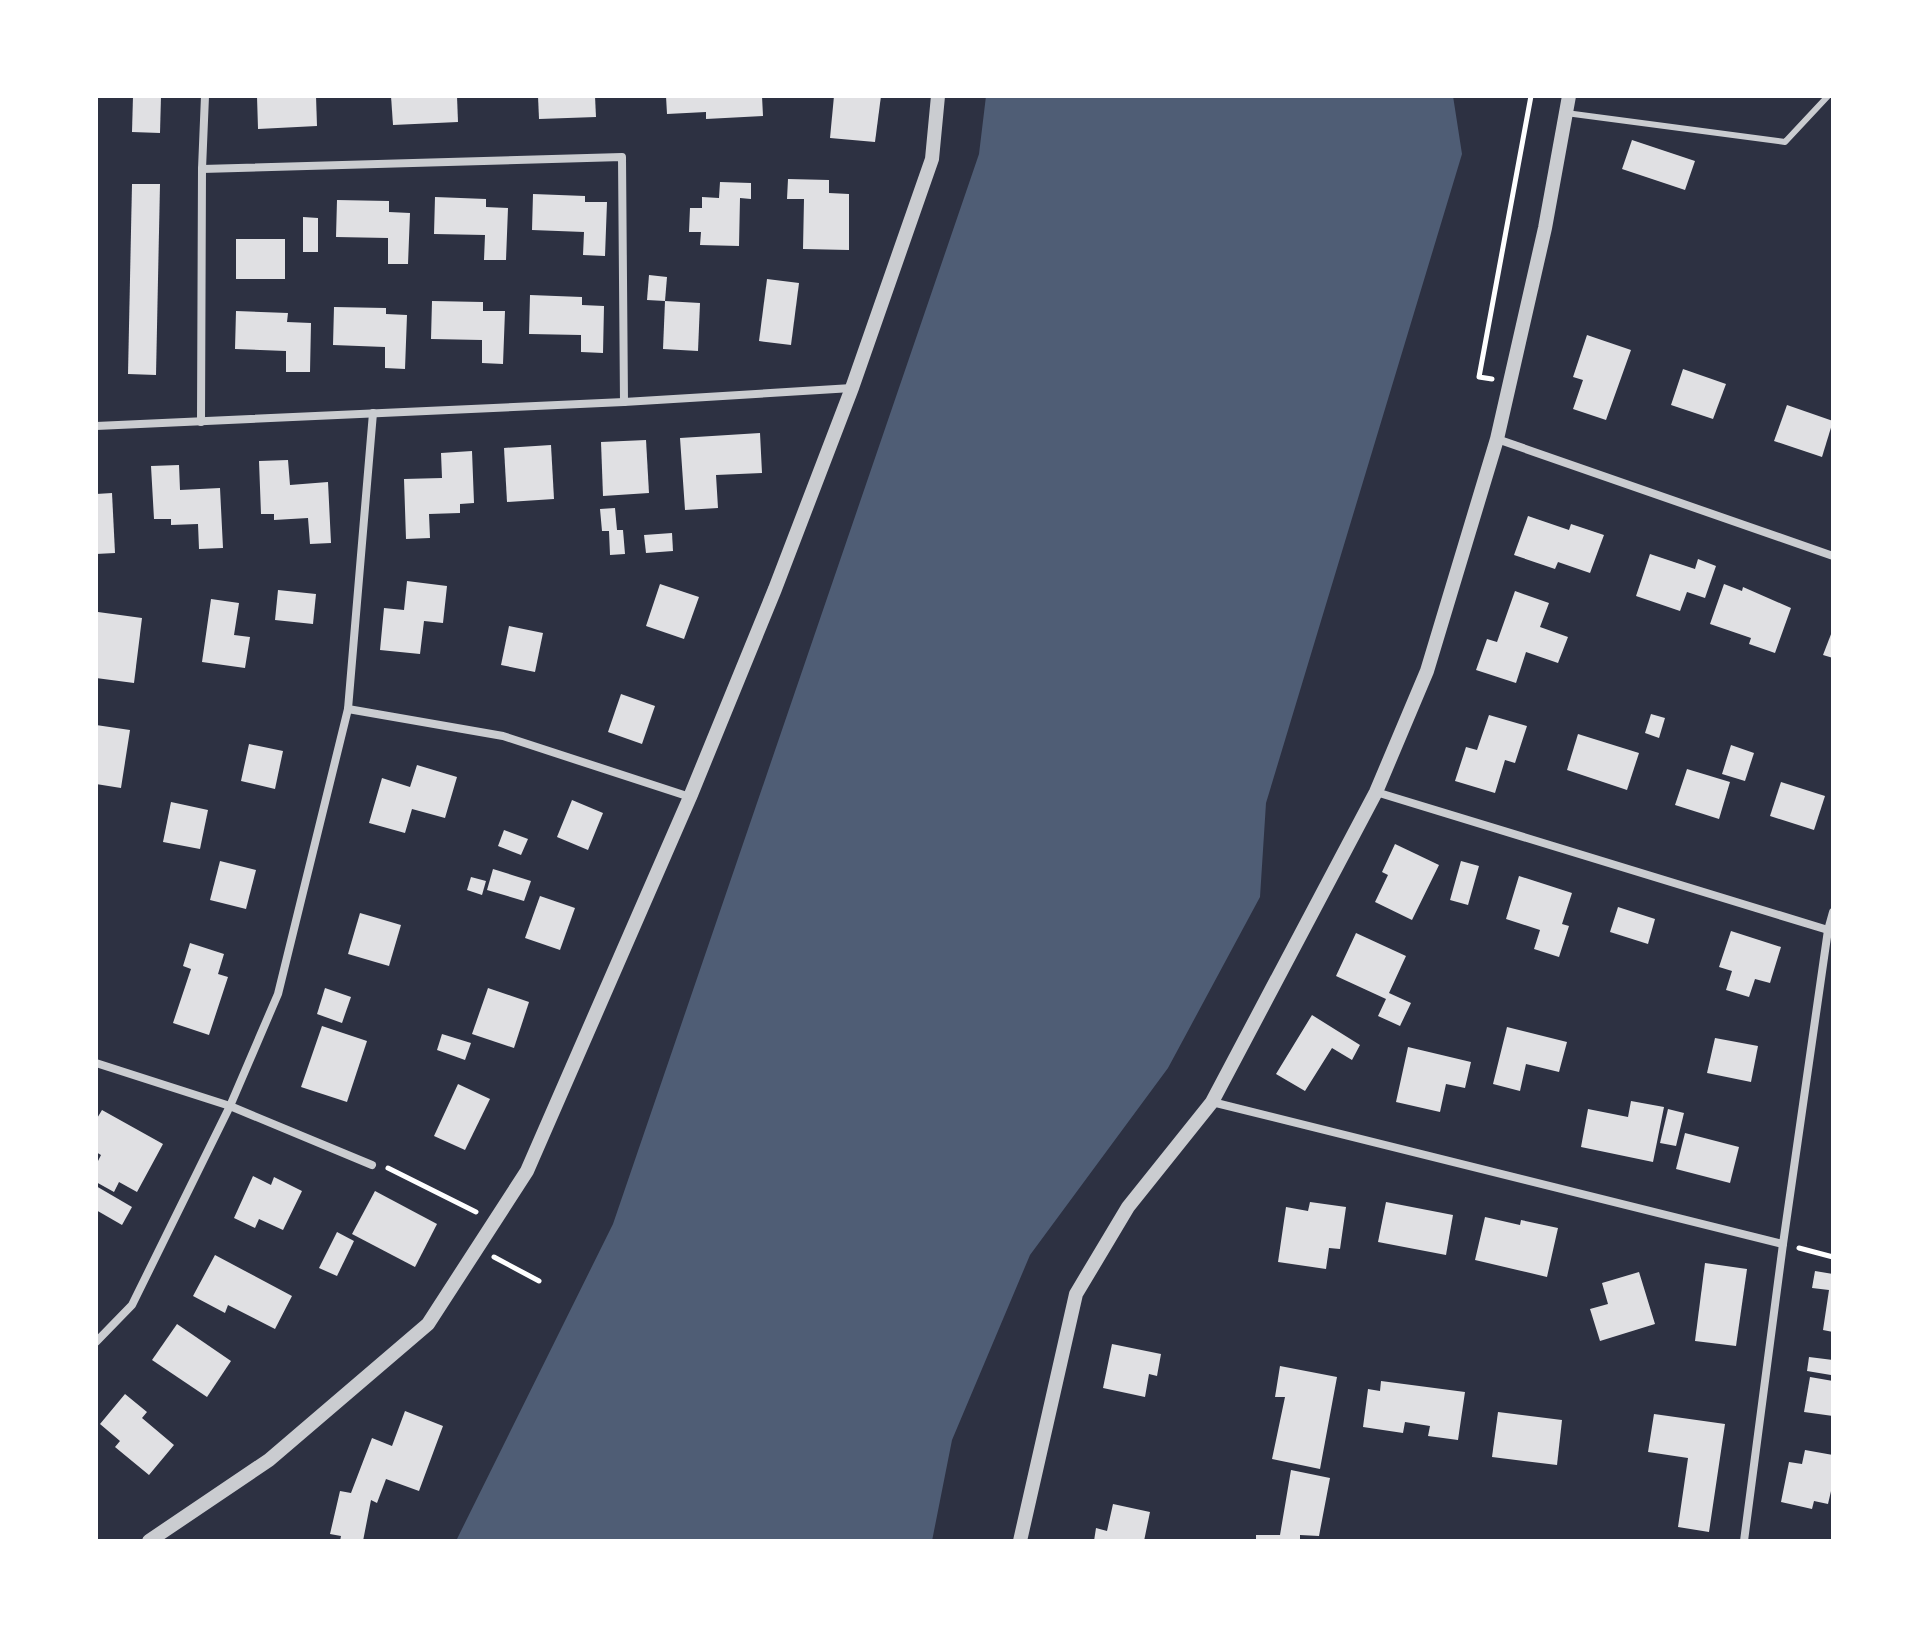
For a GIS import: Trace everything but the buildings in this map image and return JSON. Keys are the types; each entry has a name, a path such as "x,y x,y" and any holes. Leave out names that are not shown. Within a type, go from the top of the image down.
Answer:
{"street":[{"path":"201,422 205,96"},
{"path":"149,1541 269,1460 428,1324 527,1171 690,797 775,589 852,388 932,159 938,96"},
{"path":"1020,1541 1076,1294 1128,1207 1212,1102 1376,792 1427,671 1497,439 1545,228 1569,96"},
{"path":"202,169 622,157 624,402"},
{"path":"96,426 624,402 852,388"},
{"path":"96,1342 132,1305 230,1106 278,994 348,709 373,413"},
{"path":"1497,439 1833,556"},
{"path":"348,709 503,736 690,797"},
{"path":"1376,792 1828,930"},
{"path":"1744,1541 1783,1244 1833,912"},
{"path":"96,1063 230,1106 372,1165"},
{"path":"1212,1102 1783,1244"}],"lane":[{"path":"1566,113 1785,142 1828,96"}],"path":[{"path":"1509,382 1479,377 1531,96"},
{"path":"372,1165 392,1169 494,1221"},
{"path":"1783,1244 1833,1257"},
{"path":"477,1248 539,1281"}],"water":[{"path":"986,96 1453,96 1462,154 1266,803 1260,897 1168,1068 1030,1255 952,1440 932,1541 456,1541 613,1224 979,154"}]}
